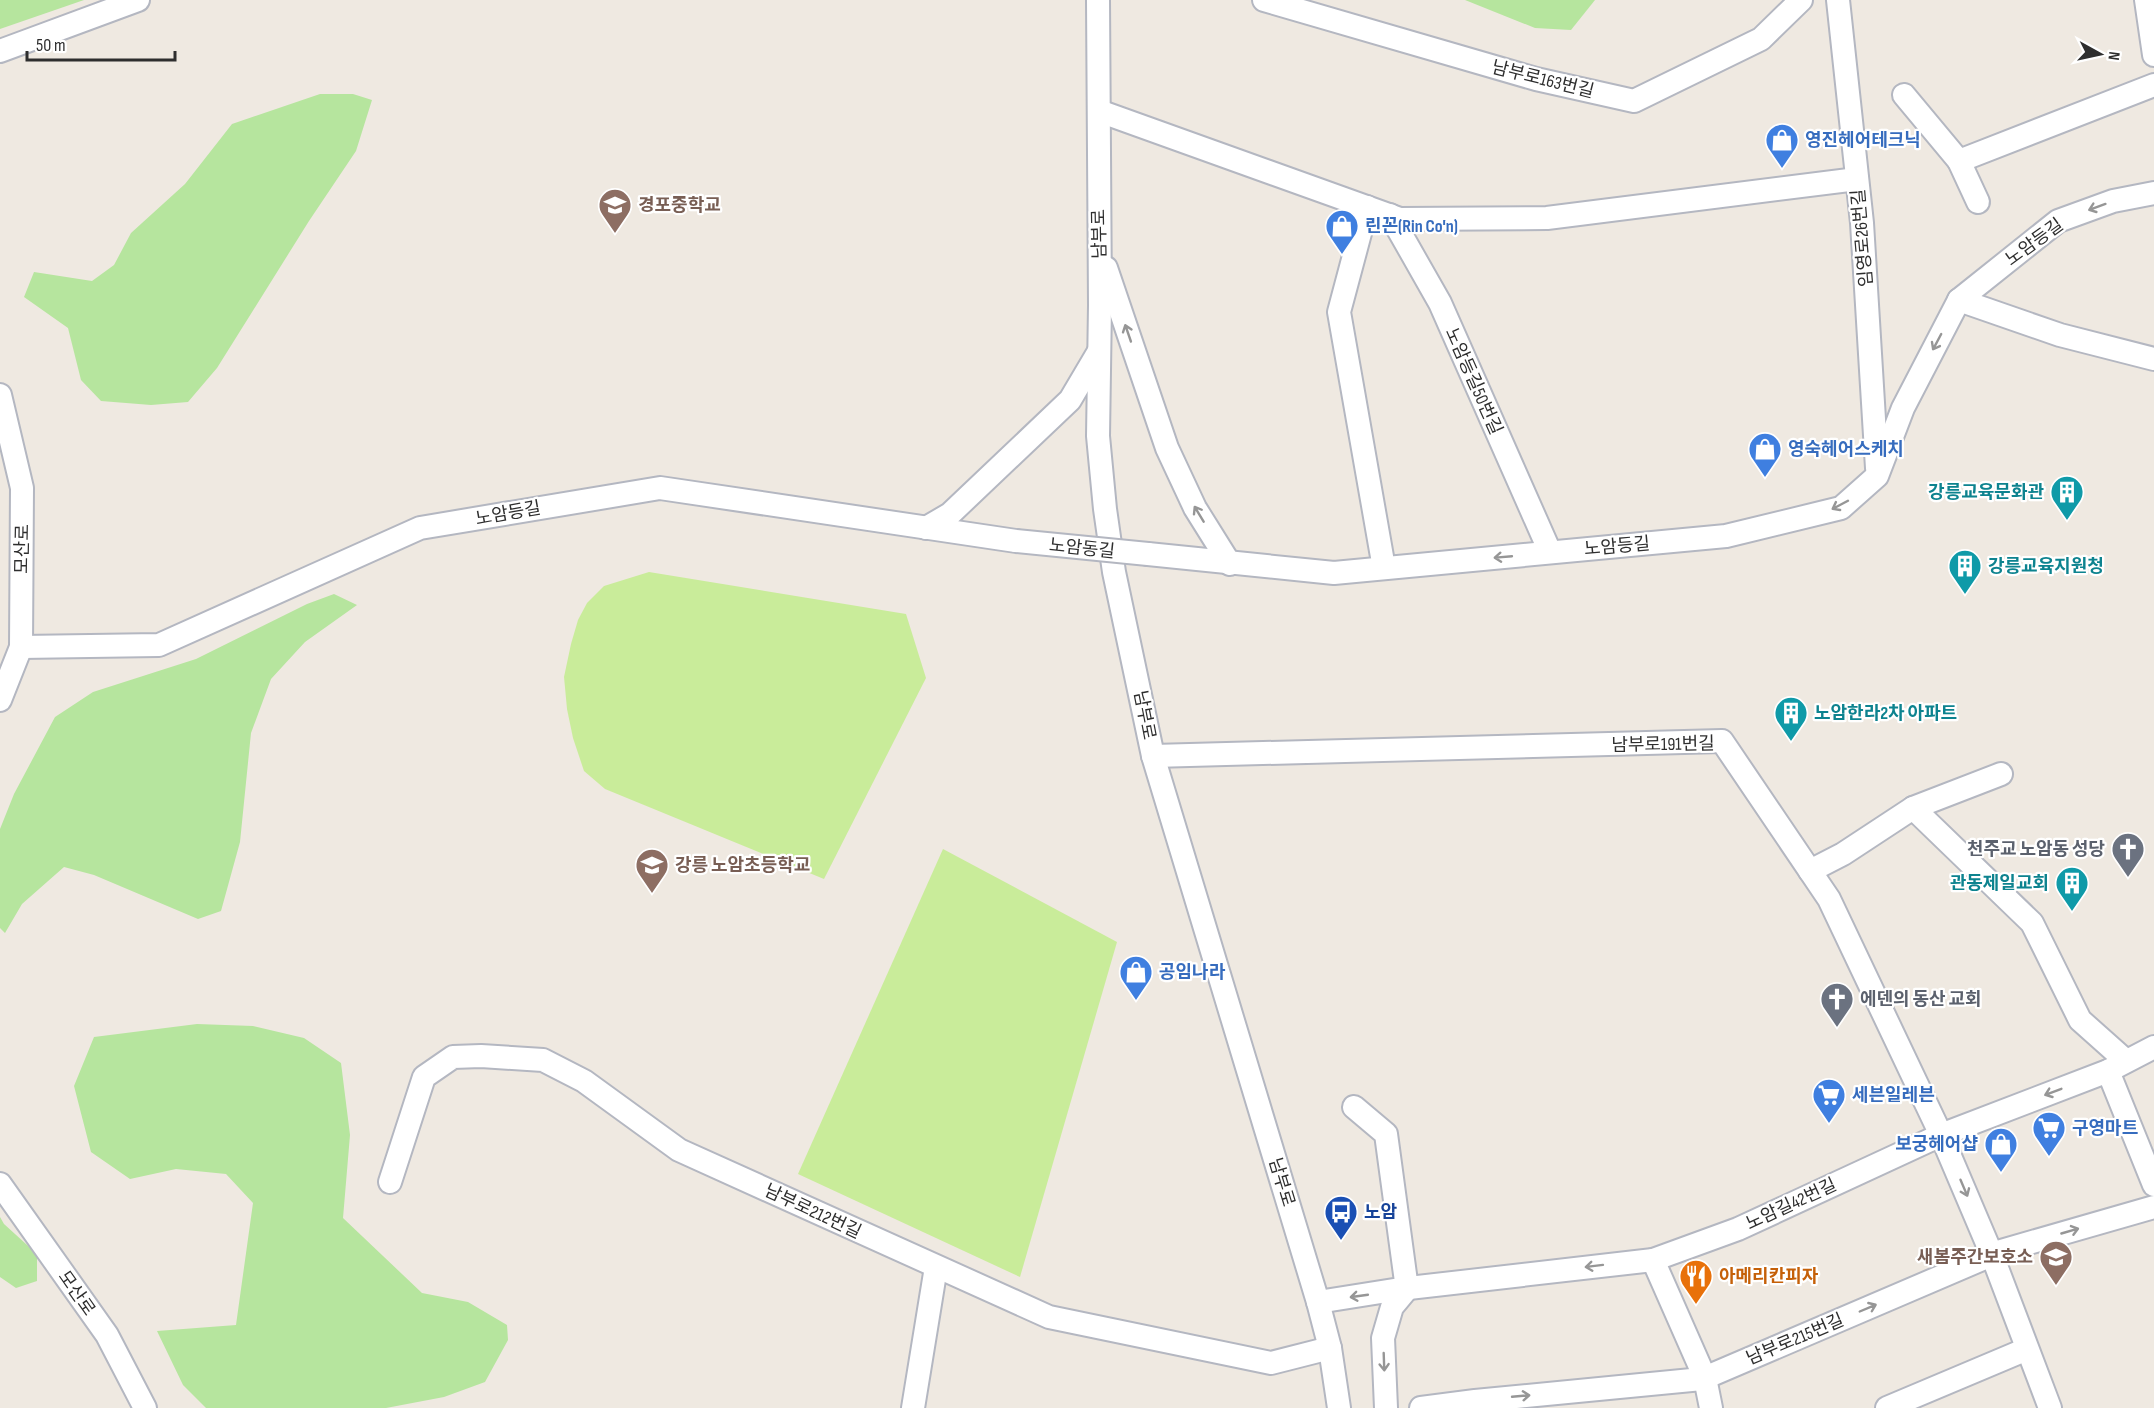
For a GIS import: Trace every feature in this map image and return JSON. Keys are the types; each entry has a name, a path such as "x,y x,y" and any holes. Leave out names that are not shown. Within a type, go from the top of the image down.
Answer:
{"street":[{"path":"0,51 138,0"},
{"name":"남부로","path":"1098,0 1100,350 1098,436 1114,572 1153,756 1318,1302 1330,1348 1339,1408"},
{"name":"남부로163번길","path":"1264,0 1536,79 1634,101 1761,39 1801,0"},
{"name":"임영로26번길","path":"1838,0 1862,223 1877,476"},
{"path":"2149,4 2154,55"},
{"path":"1959,161 2154,85"},
{"path":"1904,95 1959,161 1978,202"},
{"path":"1098,111 1400,219 1547,218 1857,179"},
{"name":"노암등길","path":"1148,554 1334,573 1726,536 1841,508 1877,476 1903,408 1959,300 2058,221 2113,201 2154,193"},
{"path":"1367,207 1339,312 1384,568"},
{"name":"노암등길50번길","path":"1390,215 1440,303 1550,552"},
{"path":"1099,248 1167,448 1195,508 1230,564"},
{"path":"1959,300 2060,335 2154,359"},
{"path":"926,528 950,514 1070,400 1100,350"},
{"name":"모산로","path":"0,395 22,488 21,647 0,700"},
{"name":"노암등길","path":"21,647 159,645 420,528 660,488 1016,542"},
{"name":"노암동길","path":"1016,542 1148,554"},
{"name":"남부로191번길","path":"1153,756 1722,741 1829,899 1941,1135 1992,1255 2050,1408"},
{"path":"1810,871 1843,854 1913,808 2001,774"},
{"path":"1913,808 2032,923 2080,1020 2117,1066 2154,1185"},
{"name":"노암길42번길","path":"1318,1302 1407,1289 1653,1260 1738,1229 1941,1135 2117,1066 2154,1047"},
{"name":"남부로212번길","path":"390,1182 424,1077 453,1057 481,1056 543,1060 584,1081 679,1150 1048,1317 1271,1363 1330,1348"},
{"path":"1354,1107 1386,1134 1407,1289 1392,1307 1383,1338 1386,1408"},
{"name":"모산로","path":"0,1184 107,1335 145,1408"},
{"name":"남부로215번길","path":"1421,1408 1705,1377 1992,1255 2154,1207"},
{"path":"1653,1260 1705,1377 1711,1408"},
{"path":"913,1408 936,1267"},
{"path":"1887,1408 2027,1349"}],"green space":[{"path":"0,0 84,0 0,29"},
{"path":"1465,0 1595,0 1571,30 1535,28"},
{"path":"320,94 353,94 372,100 356,151 309,221 217,368 188,402 151,405 101,401 81,380 68,328 24,297 34,272 92,281 114,265 131,233 185,184 232,124"},
{"path":"649,572 906,614 926,678 824,879 605,789 584,771 573,738 564,677 578,620 587,603 604,586"},
{"path":"334,594 357,605 305,642 271,679 251,733 240,842 221,911 198,919 94,875 64,867 22,904 5,933 0,928 0,829 14,794 55,717 93,692 196,659 307,604"},
{"path":"943,849 1117,942 1020,1277 798,1174"},
{"path":"197,1024 253,1026 304,1038 341,1063 350,1135 343,1218 422,1293 468,1302 507,1325 508,1340 485,1382 444,1397 386,1408 206,1408 183,1385 157,1331 236,1325 253,1203 226,1174 176,1169 130,1179 91,1152 74,1086 94,1037"},
{"path":"0,1217 4,1224 37,1254 37,1281 16,1288 0,1277"}],"place":[{"name":"영진헤어테크닉","path":"1782,169"},
{"name":"경포중학교","path":"615,234"},
{"name":"린꼰(Rin Co'n)","path":"1342,255"},
{"name":"영숙헤어스케치","path":"1765,478"},
{"name":"강릉교육문화관","path":"2067,521"},
{"name":"강릉교육지원청","path":"1965,595"},
{"name":"노암한라2차 아파트","path":"1791,742"},
{"name":"천주교 노암동 성당","path":"2128,878"},
{"name":"강릉 노암초등학교","path":"652,894"},
{"name":"관동제일교회","path":"2072,912"},
{"name":"공임나라","path":"1136,1001"},
{"name":"에덴의 동산 교회","path":"1837,1028"},
{"name":"세븐일레븐","path":"1829,1124"},
{"name":"구영마트","path":"2049,1157"},
{"name":"보궁헤어샵","path":"2001,1173"},
{"name":"노암","path":"1341,1241"},
{"name":"새봄주간보호소","path":"2056,1286"},
{"name":"아메리칸피자","path":"1696,1305"}]}
